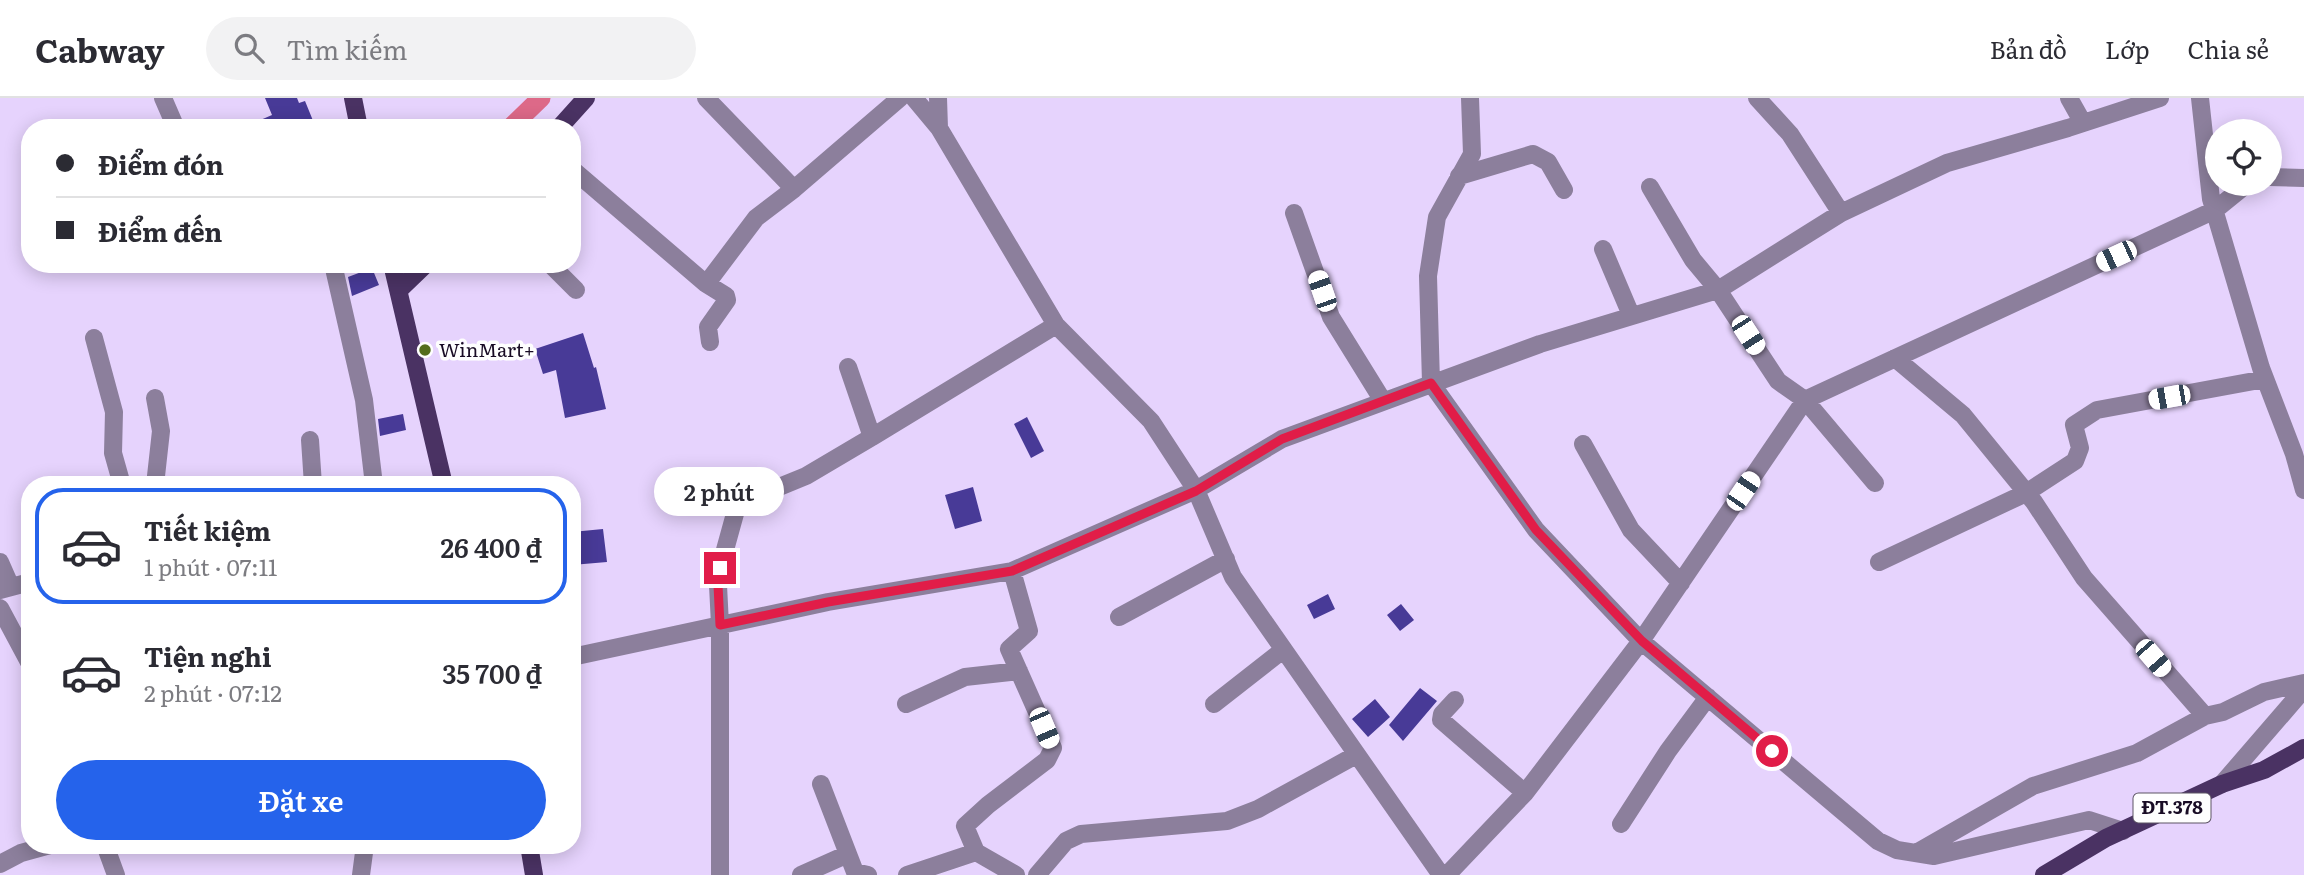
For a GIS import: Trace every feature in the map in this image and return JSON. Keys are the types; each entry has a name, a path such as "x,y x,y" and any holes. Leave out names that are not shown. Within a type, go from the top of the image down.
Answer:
{"main road":[{"path":"353,98 356,119"},
{"path":"567,119 586,98"},
{"path":"394,273 442,476"},
{"path":"399,290 417,273"},
{"name":"ĐT.378","path":"2044,875 2106,838 2222,784 2264,770 2304,748"},
{"path":"530,854 534,875"}],"street":[{"path":"163,98 172,119"},
{"path":"706,98 794,189"},
{"path":"705,283 756,218 900,98"},
{"path":"914,98 939,128 1056,325 1151,421 1196,491 1233,577 1441,875"},
{"path":"938,98 939,128"},
{"path":"1471,98 1472,154 1437,217 1428,276 1431,383 1536,530 1642,641 1878,841 1897,850 1934,856 2090,820 2123,831"},
{"path":"1757,98 1790,134 1841,213"},
{"path":"2069,98 2083,123"},
{"path":"581,655 828,602 1012,571 1196,491 1282,439 1540,344 1718,290 1841,213 1947,163 2160,98"},
{"path":"2200,98 2211,199 2265,379 2299,451 2304,489"},
{"path":"1459,176 1533,154 1548,162 1564,190"},
{"path":"581,177 705,283 726,296 727,300 708,327 710,342"},
{"path":"2282,177 2304,177"},
{"path":"1650,187 1693,260 1718,290 1778,381 1805,400 1875,483"},
{"path":"1447,875 1525,793 1642,641 1805,400 2215,210 2232,196"},
{"path":"1294,213 1331,317 1383,401"},
{"path":"1603,249 1631,315"},
{"path":"335,273 364,400 373,476"},
{"path":"559,273 576,290"},
{"path":"720,875 718,585 720,568 740,503 806,476 1056,325"},
{"path":"94,338 114,412 113,453 119,476"},
{"path":"1895,358 1963,415 2026,493 2084,578 2205,716"},
{"path":"848,367 872,437"},
{"path":"1879,562 2026,493 2075,461 2080,449 2074,425 2097,410 2265,379"},
{"path":"155,398 161,430 156,476"},
{"path":"310,440 312,476"},
{"path":"1583,444 1631,530 1681,583"},
{"path":"1119,617 1226,559"},
{"path":"0,562 6,588"},
{"path":"1012,571 1029,631 1009,649 1053,748 1047,760 965,826 976,852 1016,875"},
{"path":"0,607 21,647"},
{"path":"1214,704 1283,650"},
{"path":"906,704 965,677 1019,671"},
{"path":"1916,853 2033,786 2137,753 2205,716 2224,712 2264,692 2304,683"},
{"path":"2222,784 2304,689"},
{"path":"1621,824 1668,751 1708,697"},
{"path":"1455,700 1442,713 1441,720 1525,793"},
{"path":"1037,875 1066,842 1081,834 1227,821 1258,809 1356,755"},
{"path":"821,784 855,872 868,875"},
{"path":"907,875 976,852"},
{"path":"0,864 21,853"},
{"path":"108,854 116,875"},
{"path":"361,875 364,854"},
{"path":"801,875 848,854"}],"building":[{"path":"265,98 297,98 299,103 305,101 312,119 263,119 272,115"},
{"path":"359,273 374,273 379,285 352,296 348,277"},
{"path":"583,333 594,368 596,367 606,409 565,418 556,370 543,374 535,349"},
{"path":"403,414 406,430 380,436 378,419"},
{"path":"1027,417 1044,451 1031,458 1014,424"},
{"path":"973,487 982,521 955,529 945,495"},
{"path":"603,529 607,562 581,564 581,531"},
{"path":"1328,594 1335,609 1314,619 1307,605"},
{"path":"1401,604 1414,620 1400,631 1387,615"},
{"path":"1420,688 1437,701 1403,741 1389,725"},
{"path":"1375,699 1390,717 1368,737 1352,719"}],"waterway":[{"path":"519,119 541,98"}],"place":[{"name":"WinMart+","path":"425,350"}],"route":[{"path":"720,568 720,625 828,602 1012,571 1196,491 1282,439 1431,383 1536,530 1642,641 1772,751"}]}
